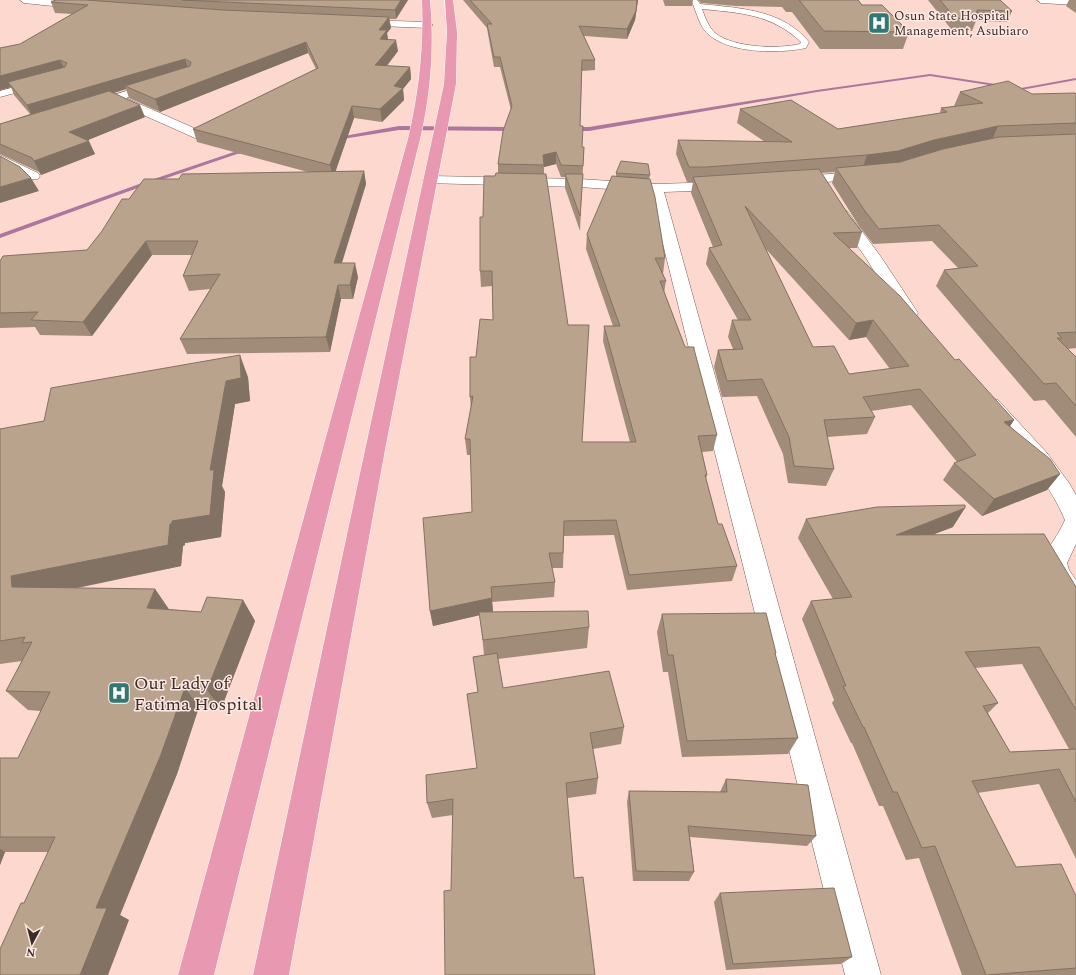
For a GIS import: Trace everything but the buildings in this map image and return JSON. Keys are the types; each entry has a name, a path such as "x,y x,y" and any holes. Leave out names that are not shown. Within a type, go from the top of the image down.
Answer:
{"main road":[{"path":"196,975 418,125 426,77 428,25 426,0"},
{"path":"272,975 450,84 452,32 449,0"}],"street":[{"path":"24,0 93,7"},
{"path":"1041,0 1076,2"},
{"path":"348,22 428,25"},
{"path":"0,94 52,80"},
{"path":"76,110 167,82"},
{"path":"115,98 199,135"},
{"path":"0,159 33,176"},
{"path":"782,182 875,174"},
{"path":"820,179 852,230 873,257 905,309 920,326"},
{"path":"430,180 580,183 656,188 731,185"},
{"path":"656,188 863,975"},
{"path":"979,392 1040,459 1071,506 1076,520 1072,531 1057,557 1055,565 1060,576 1076,599"}],"lane":[{"path":"696,3 759,14 780,21 795,31 805,42 803,46 797,48 757,48 740,46 715,37 707,28 696,3"}],"waterway":[{"path":"571,129 589,129 817,91 930,75 1021,89 1076,79"},
{"path":"336,138 399,128 514,129"},
{"path":"0,236 144,184 236,153 250,151"}],"place":[{"name":"Osun State Hospital Management, Asubiaro","path":"879,23"},
{"name":"Our Lady of Fatima Hospital","path":"119,693"}]}
